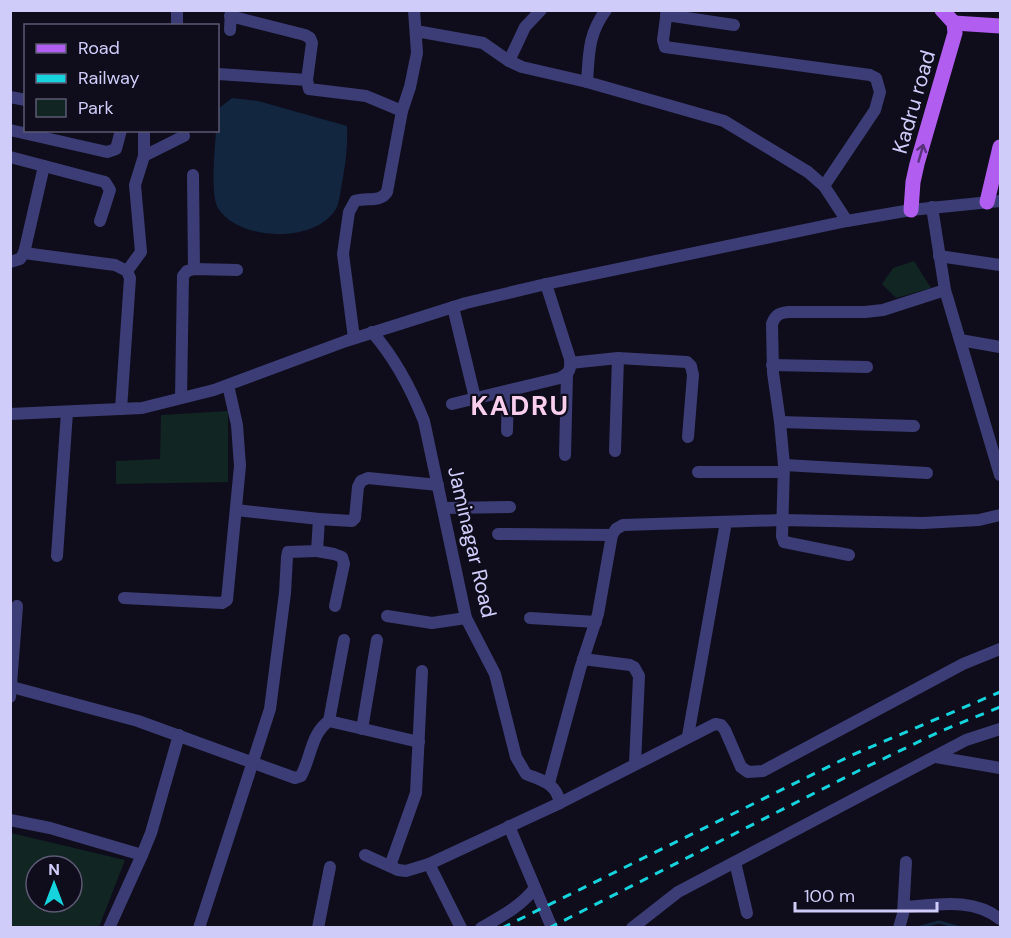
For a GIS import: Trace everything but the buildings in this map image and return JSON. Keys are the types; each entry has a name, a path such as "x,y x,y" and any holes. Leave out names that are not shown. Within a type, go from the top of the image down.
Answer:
{"main road":[{"path":"942,10 954,23 1000,26"},
{"name":"Kadru road","path":"911,210 917,164 952,47 955,33 954,23"},
{"path":"994,202 1000,147"}],"street":[{"path":"354,338 343,254 349,212 355,201 379,199 387,192 402,111 417,53 414,10"},
{"path":"509,61 525,27 541,10"},
{"path":"587,82 592,36 596,24 606,10"},
{"path":"230,30 231,13 305,35 310,38 312,44 307,80 309,89 366,96 402,111"},
{"path":"734,25 667,13 663,44 664,47 670,49 870,75 876,78 880,93 875,110 824,186"},
{"path":"416,32 483,43 522,67 587,82 724,121 808,172 824,186 847,221"},
{"path":"219,74 307,80"},
{"path":"10,130 107,152 116,149 120,132"},
{"path":"127,271 139,258 141,252 135,185 144,156 144,132"},
{"path":"144,156 183,136"},
{"path":"10,157 105,182 109,186 109,194 100,221"},
{"path":"10,262 20,259 24,253 44,166"},
{"path":"193,175 194,269"},
{"path":"10,414 142,408 228,385 354,338 453,307 546,284 847,221 932,207 994,202"},
{"path":"932,207 945,290 1000,475"},
{"path":"24,253 115,265 127,271 130,278 121,409"},
{"path":"939,256 1000,265"},
{"path":"181,398 182,281 187,271 194,269 237,270"},
{"path":"546,284 569,369 565,455"},
{"path":"849,555 784,542 782,536 784,469 772,365 774,317 780,313 884,310 945,290"},
{"path":"453,307 476,398"},
{"name":"Jaminagar Road","path":"372,332 387,352 417,404 429,441 466,618 495,674 516,757 526,774 549,783"},
{"path":"960,340 1000,347"},
{"path":"615,451 618,358"},
{"path":"452,404 560,378 569,369 618,358 687,362 692,366 693,375 688,437"},
{"path":"772,365 867,367"},
{"path":"124,598 222,603 227,600 240,446 228,385"},
{"path":"507,431 508,391"},
{"path":"57,556 67,412"},
{"path":"780,422 915,426"},
{"path":"987,427 1000,429"},
{"path":"698,472 784,469 927,473"},
{"path":"236,510 352,521 355,518 358,487 361,481 368,478 438,485"},
{"path":"442,508 510,507"},
{"path":"560,803 558,794 549,783 583,659 596,622 612,536 622,525 782,520 923,523 979,520 1000,515"},
{"path":"317,551 319,519"},
{"path":"688,736 726,522"},
{"path":"498,534 612,536"},
{"path":"199,927 270,709 288,552 317,551 342,558 344,564 335,606"},
{"path":"17,606 11,692 138,721 295,778 301,776 317,733 322,726 330,722 419,742"},
{"path":"387,616 432,622 466,618"},
{"path":"530,618 596,622"},
{"path":"330,722 344,640"},
{"path":"362,729 377,640"},
{"path":"365,855 406,871 429,864 560,803 715,724 721,725 741,767 748,772 763,771 963,664 1000,649"},
{"path":"583,659 630,666 637,671 639,676 635,764"},
{"path":"390,866 416,793 423,671"},
{"path":"632,927 678,892 966,740 1000,729"},
{"path":"109,927 151,833 179,735"},
{"path":"936,757 1000,768"},
{"path":"10,820 50,828 142,855"},
{"path":"511,826 552,927"},
{"path":"735,862 747,913"},
{"path":"899,927 903,907 906,862"},
{"path":"429,864 462,927"},
{"path":"318,927 330,867"},
{"path":"481,927 514,909 525,901 535,888"},
{"path":"903,907 967,904 985,909 1000,920"}],"green space":[{"path":"914,261 931,288 896,298 882,284 893,268"},
{"path":"228,411 228,482 116,484 116,461 160,459 161,415"},
{"path":"11,833 125,860 99,927 11,927"}],"water":[{"path":"232,98 258,101 347,126 346,158 339,200 337,207 327,219 313,228 297,233 278,234 243,227 228,219 218,208 214,193 214,159 216,132 219,132 219,108"}],"waterway":[{"path":"917,928 939,922 961,928"}],"railway":[{"path":"502,928 852,755 1000,692"},
{"path":"549,928 860,770 941,731 1000,707"}],"district":[{"name":"KADRU","path":"520,406"}]}
